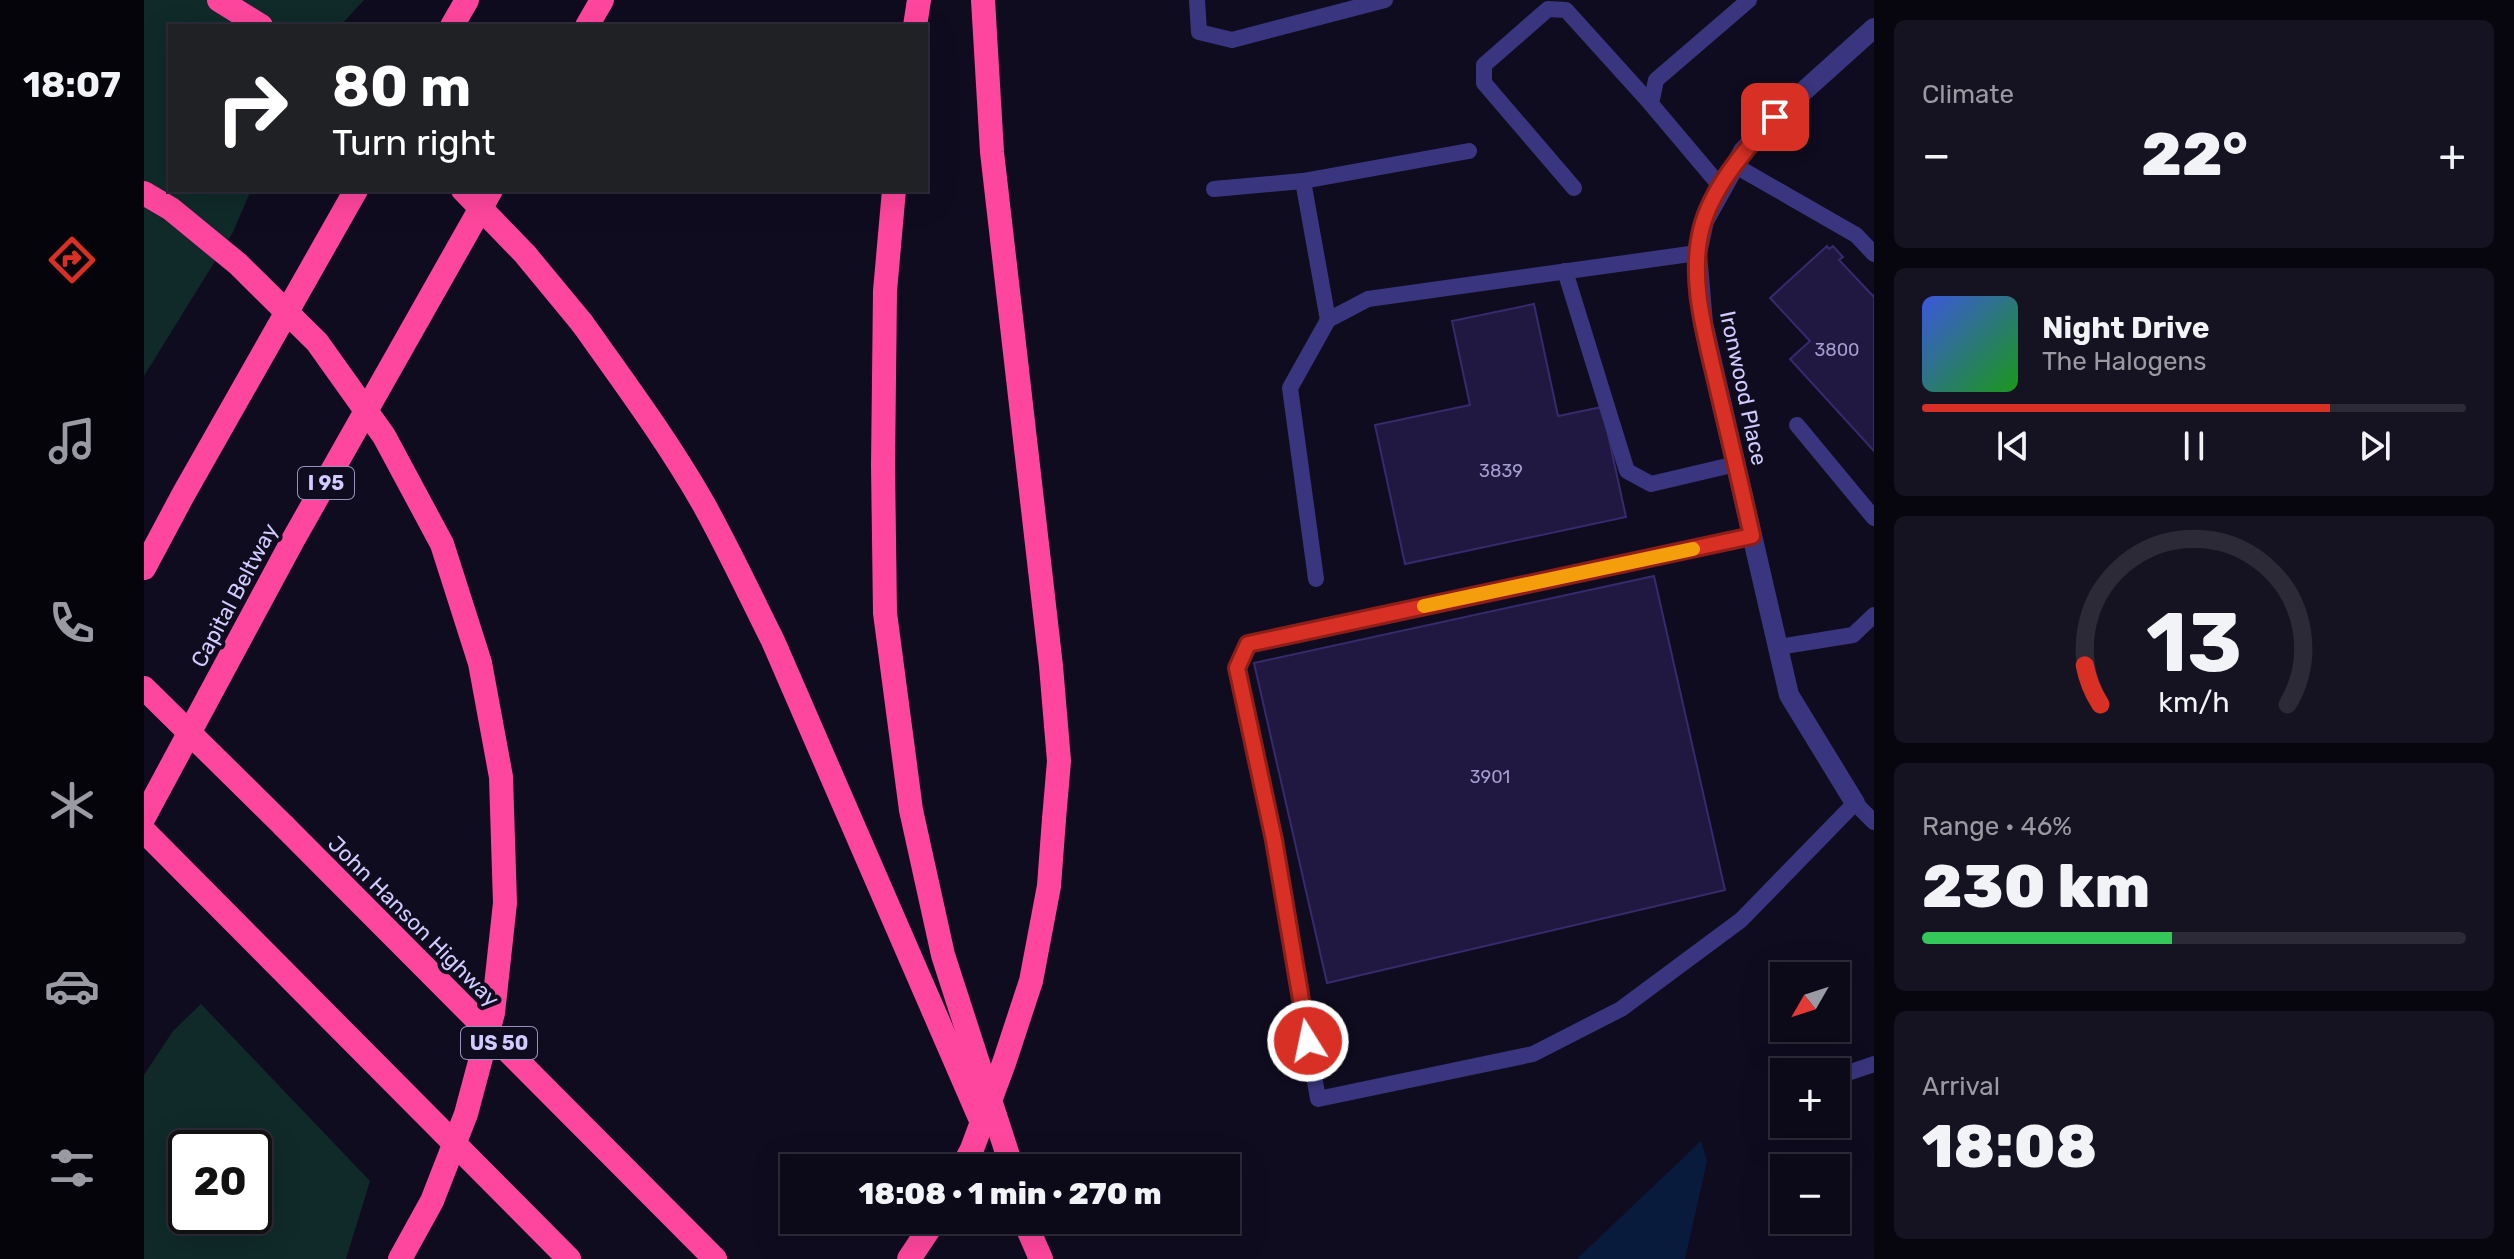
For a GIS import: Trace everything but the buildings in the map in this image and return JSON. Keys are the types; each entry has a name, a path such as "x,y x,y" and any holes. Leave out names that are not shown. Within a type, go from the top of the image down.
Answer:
{"highway":[{"path":"219,0 258,24"},
{"path":"453,24 467,0"},
{"path":"588,24 602,0"},
{"path":"915,24 919,0"},
{"path":"969,1154 1031,981 1049,886 1059,761 992,152 983,0"},
{"path":"144,568 355,192"},
{"path":"465,192 525,254 582,323 659,433 737,566 773,641 995,1154"},
{"name":"Capital Beltway","path":"144,817 293,540 490,192"},
{"path":"894,192 885,291 885,613 911,810 940,941 1007,1154"},
{"path":"144,193 171,209 238,264 317,342 384,436 442,544 480,663 501,777 505,903 493,1013 466,1114 432,1201 400,1259"},
{"name":"John Hanson Highway","path":"144,688 715,1259"},
{"path":"144,831 569,1259"},
{"path":"909,1259 926,1234"},
{"path":"1032,1234 1042,1259"}],"street":[{"name":"Ironwood Place","path":"1855,803 1789,695 1703,323 1697,253 1704,221 1743,151 1775,117 1874,28"}],"lane":[{"path":"1197,0 1199,32 1232,40 1385,0"},
{"path":"1651,104 1656,80 1749,0"},
{"path":"1574,188 1484,83 1484,65 1548,9 1566,10 1721,187"},
{"path":"1214,189 1303,181 1469,151"},
{"path":"1734,165 1856,235 1874,254"},
{"path":"1303,181 1328,320"},
{"path":"1316,579 1290,388 1328,320 1368,299 1697,253"},
{"path":"1565,271 1627,471 1651,484 1736,464"},
{"path":"1797,425 1874,518"},
{"path":"1752,536 1248,644 1237,668 1274,840 1318,1099 1533,1054 1621,1009 1741,920 1855,803 1874,822"},
{"path":"1778,647 1853,635 1874,615"},
{"path":"1850,1072 1874,1064"}],"green space":[{"path":"144,0 364,0 342,24 168,24 168,192 250,192 233,232 144,376"},
{"path":"201,1004 370,1181 346,1259 144,1259 144,1075 173,1031"}],"water":[{"path":"1701,1141 1707,1161 1685,1259 1577,1259"}],"slow traffic":[{"path":"1424,606 1693,549"}],"route":[{"path":"1308,1041 1274,840 1237,668 1248,644 1752,536 1703,323 1697,253 1704,221 1721,187 1743,151 1775,117"}]}
